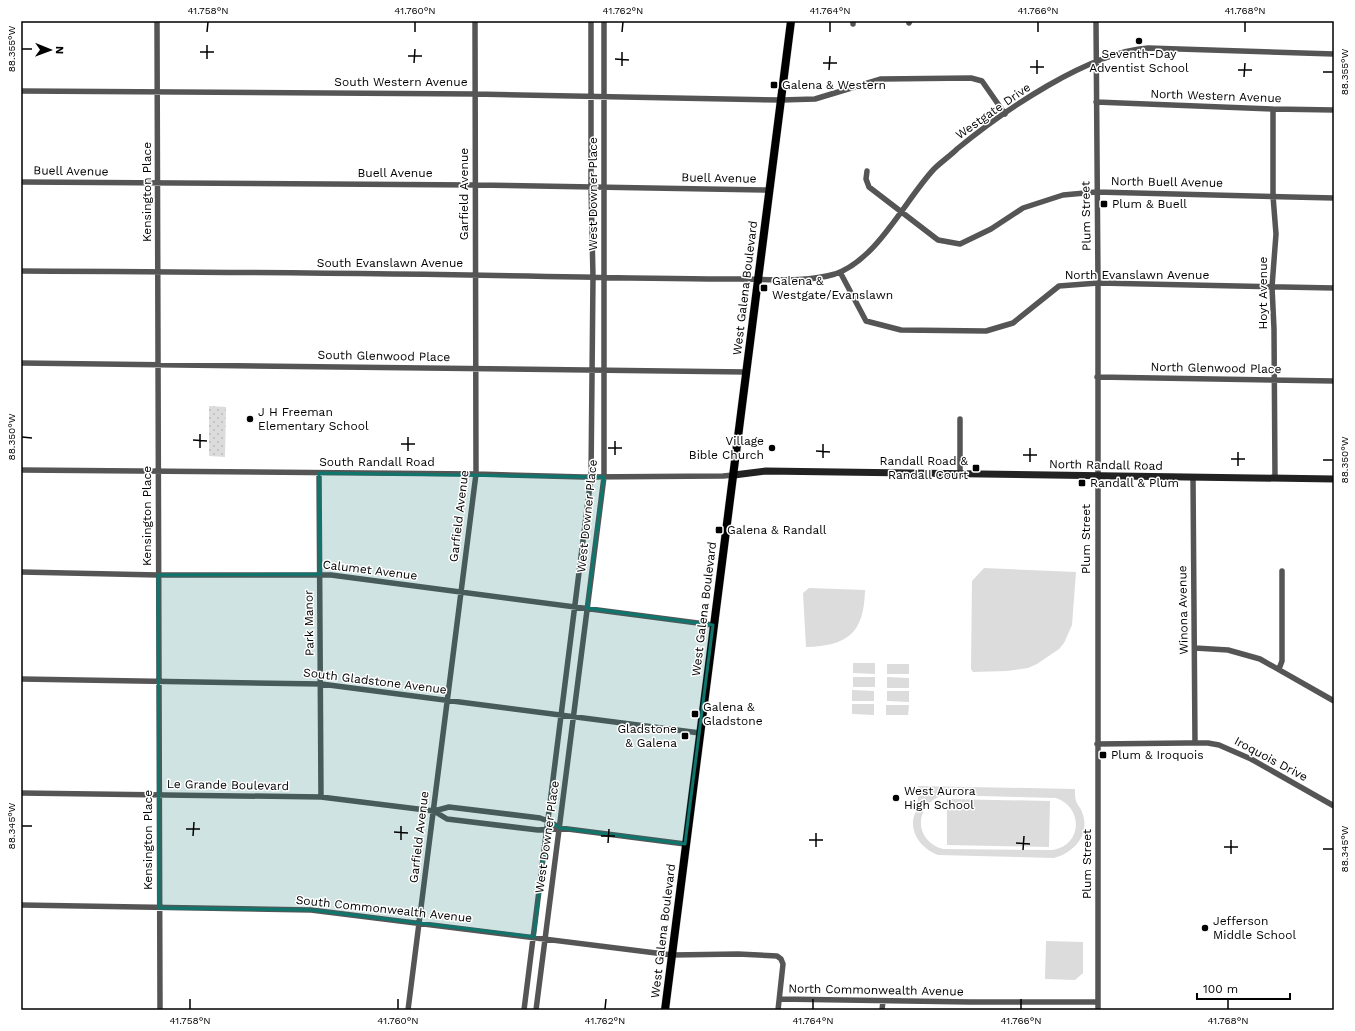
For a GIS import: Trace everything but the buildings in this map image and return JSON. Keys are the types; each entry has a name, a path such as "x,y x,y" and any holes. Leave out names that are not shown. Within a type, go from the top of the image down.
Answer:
{"main road":[{"name":"West Galena Boulevard","path":"665,1010 791,21"},
{"name":"North Randall Road","path":"734,475 766,471 1334,479"}],"street":[{"name":"Kensington Place","path":"158,21 158,575 160,681 158,692 160,1010"},
{"name":"Garfield Avenue","path":"408,1010 476,474 475,21"},
{"name":"West Downer Place","path":"524,1010 560,715 576,607 592,477 593,277 591,187 591,21"},
{"name":"West Downer Place","path":"536,1010 604,477 604,21"},
{"name":"Plum Street","path":"1096,21 1095,62 1098,284 1098,1010"},
{"name":"Westgate Drive","path":"758,279 822,278 840,272 864,258 902,212 934,169 973,136 1005,114 1056,82 1095,62 1135,49 1148,48 1334,54"},
{"path":"781,100 815,98 881,79 971,78 982,81 1005,114"},
{"name":"South Western Avenue","path":"21,91 475,94 781,100"},
{"name":"North Western Avenue","path":"1096,102 1334,110"},
{"name":"Hoyt Avenue","path":"1273,109 1273,196 1276,234 1272,287 1275,379 1275,478"},
{"name":"North Buell Avenue","path":"867,171 866,179 869,187 938,240 960,244 991,229 1023,208 1063,195 1096,192 1334,198"},
{"name":"Buell Avenue","path":"21,182 476,185 769,190"},
{"name":"South Evanslawn Avenue","path":"21,271 758,279"},
{"name":"North Evanslawn Avenue","path":"840,272 866,321 901,330 986,331 1013,323 1059,286 1098,284 1334,288"},
{"name":"South Glenwood Place","path":"21,363 746,372"},
{"name":"North Glenwood Place","path":"1097,377 1334,381"},
{"path":"960,419 960,474"},
{"name":"South Randall Road","path":"21,470 158,470 592,477 734,475"},
{"name":"Park Manor","path":"319,473 321,797"},
{"name":"Winona Avenue","path":"1193,477 1195,743"},
{"path":"1279,669 1282,661 1282,571"},
{"name":"Calumet Avenue","path":"21,572 158,575 320,574 713,625"},
{"path":"1195,648 1228,650 1260,659 1334,701"},
{"name":"South Gladstone Avenue","path":"21,679 321,684 700,733"},
{"name":"Iroquois Drive","path":"1097,744 1195,743 1219,745 1239,753 1334,806"},
{"name":"Le Grande Boulevard","path":"21,793 321,797 434,812 447,819 538,830 560,828 685,844"},
{"name":"Le Grande Boulevard","path":"434,812 449,807 540,818 560,828"},
{"name":"South Commonwealth Avenue","path":"21,905 311,910 672,955"},
{"name":"North Commonwealth Avenue","path":"672,955 738,954 777,956 781,959 783,964 780,999 970,1002 1098,1002"},
{"path":"778,1010 780,999"},
{"path":"882,1010 883,1001"},
{"path":"970,1002 970,1010"}],"highlighted area":[{"path":"319,473 604,477 587,608 713,625 685,844 560,828 548,821 534,937 311,910 159,908 158,575 320,574"}],"shaded area":[{"path":"209,406 226,407 225,457 209,456"},
{"path":"984,568 1076,572 1072,625 1064,643 1059,649 1037,664 1028,668 1007,671 973,672 971,669 972,581"},
{"path":"809,588 865,590 864,605 861,617 857,627 851,634 843,640 833,644 806,647 803,593"},
{"path":"853,663 875,663 875,674 853,673"},
{"path":"887,664 909,664 909,674 887,674"},
{"path":"853,677 875,677 875,687 853,687"},
{"path":"887,677 909,678 909,688 887,688"},
{"path":"852,690 874,691 874,701 852,701"},
{"path":"887,691 909,691 909,702 887,701"},
{"path":"852,704 874,704 874,715 852,714"},
{"path":"886,705 909,705 908,715 886,715"},
{"path":"918,786 1075,789 1077,804 1081,809 1084,820 1084,828 1079,841 1074,847 1068,852 1054,858 938,855 928,850 920,842 913,827 913,821 917,808","holes":["943,795 1056,798 1065,803 1071,809 1075,817 1076,826 1070,841 1063,847 1053,850 943,849 933,845 922,831 922,814 933,800"]},
{"path":"947,799 1050,801 1049,847 947,845"},
{"path":"1046,941 1083,942 1083,973 1075,980 1045,979"}],"place":[{"name":"Seventh-Day Adventist School","path":"1139,41"},
{"name":"Galena & Western","path":"774,85"},
{"name":"Plum & Buell","path":"1104,204"},
{"name":"Galena & Westgate/Evanslawn","path":"764,288"},
{"name":"J H Freeman Elementary School","path":"250,419"},
{"name":"Village Bible Church","path":"772,448"},
{"name":"Randall Road & Randall Court","path":"976,468"},
{"name":"Randall & Plum","path":"1082,483"},
{"name":"Galena & Randall","path":"719,530"},
{"name":"Galena & Gladstone","path":"695,714"},
{"name":"Gladstone & Galena","path":"685,736"},
{"name":"Plum & Iroquois","path":"1103,755"},
{"name":"West Aurora High School","path":"896,798"},
{"name":"Jefferson Middle School","path":"1205,928"}]}
